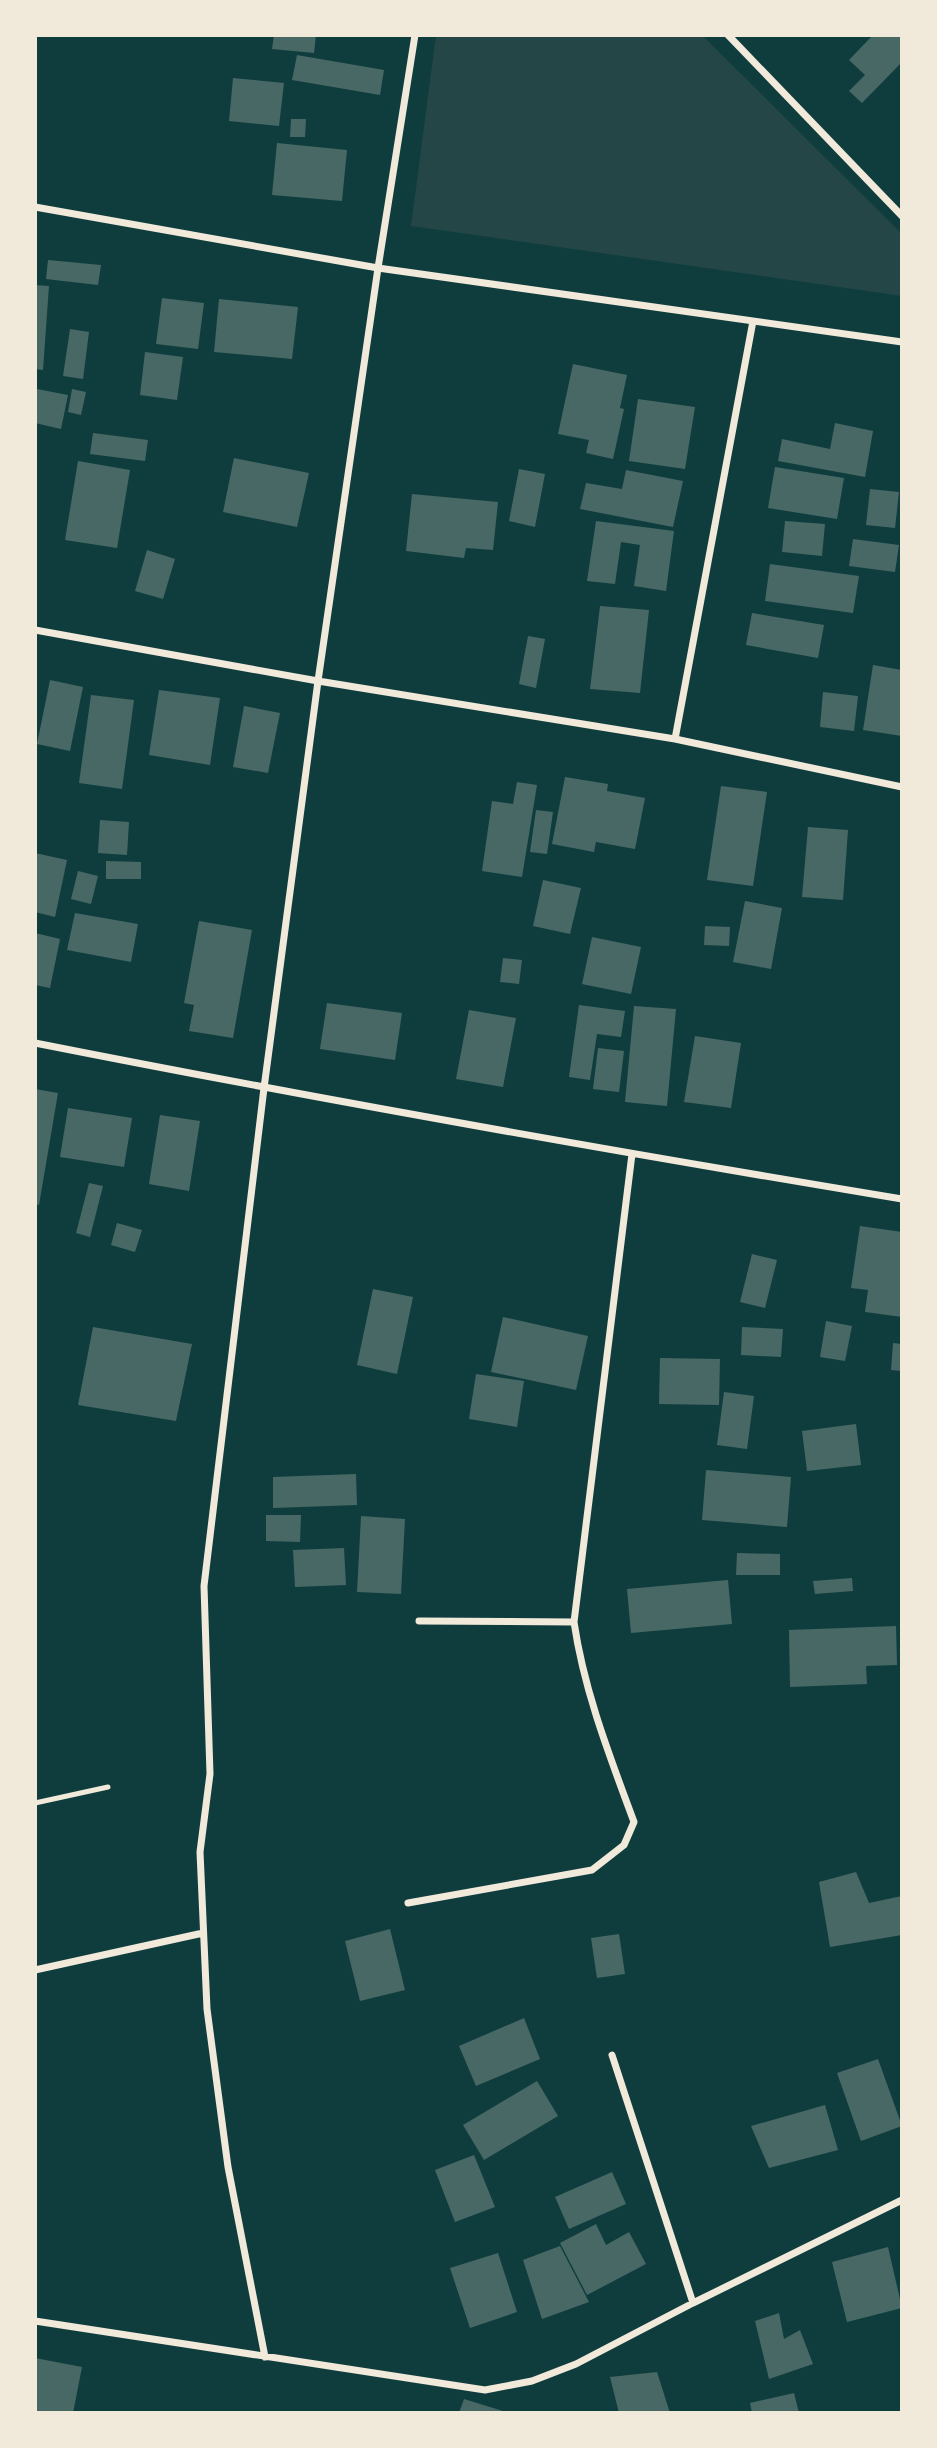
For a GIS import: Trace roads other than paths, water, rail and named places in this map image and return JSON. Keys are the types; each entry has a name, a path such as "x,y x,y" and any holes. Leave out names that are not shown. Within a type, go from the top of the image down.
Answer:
{"street":[{"path":"265,2357 229,2167 207,2009 200,1852 210,1774 204,1586 264,1088 318,681 415,35"},
{"path":"728,35 902,216"},
{"path":"35,207 378,268 902,342"},
{"path":"675,739 753,321"},
{"path":"35,630 318,681 675,739 902,787"},
{"path":"35,1043 264,1088 902,1199"},
{"path":"408,1903 592,1870 624,1845 634,1822 579,1660 574,1622 632,1154"},
{"path":"419,1621 574,1622"},
{"path":"35,1970 202,1933"},
{"path":"612,2055 693,2303"},
{"path":"35,2321 485,2390 531,2381 576,2364 902,2200"}],"lane":[{"path":"35,1803 108,1787"}]}
